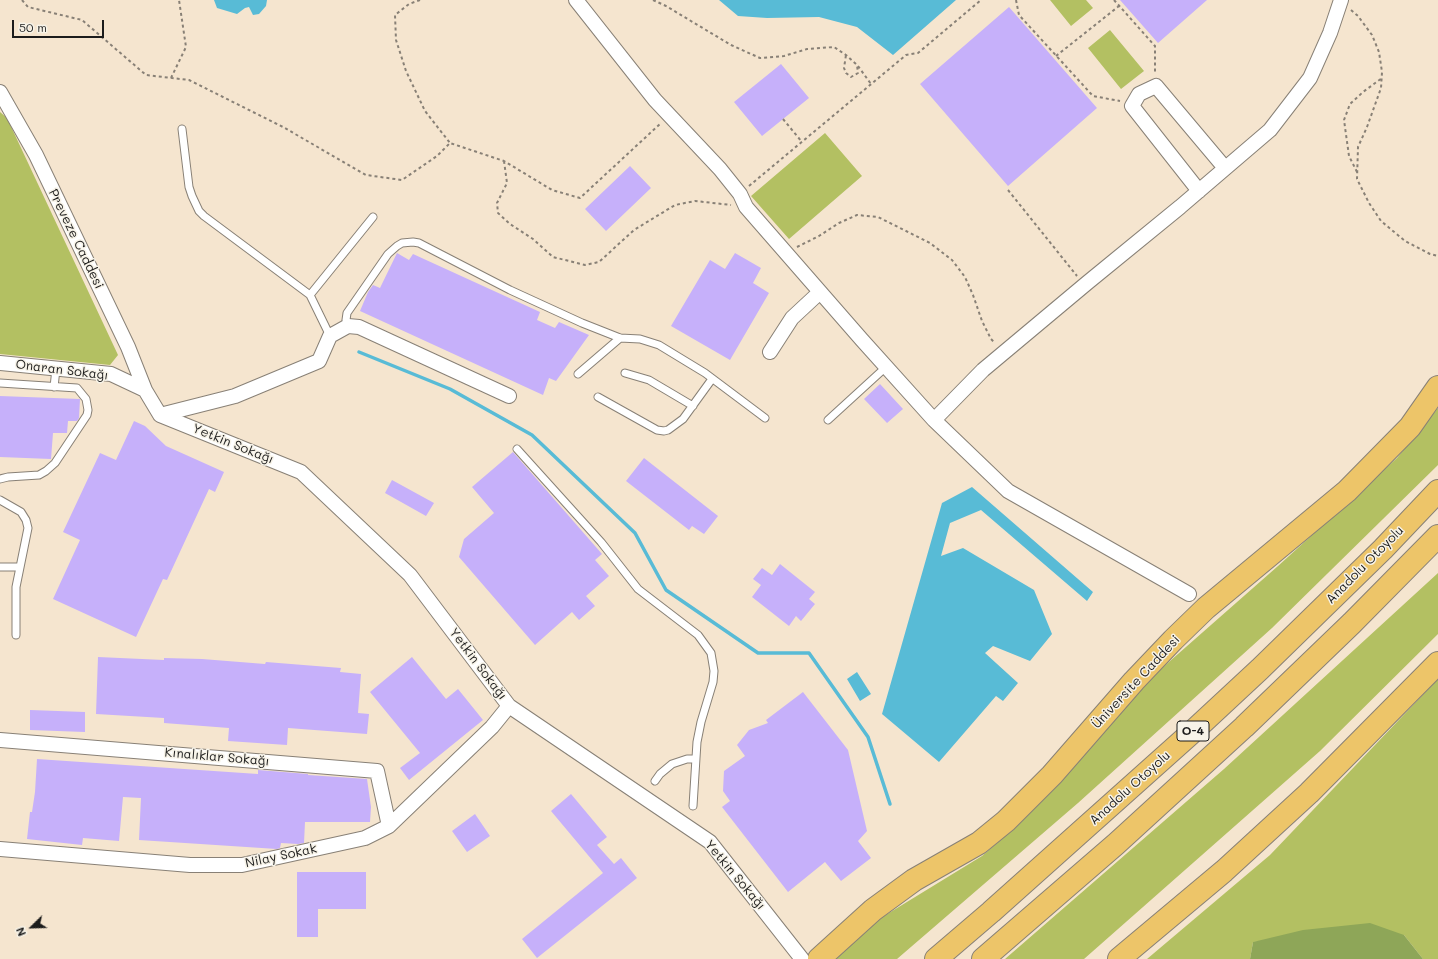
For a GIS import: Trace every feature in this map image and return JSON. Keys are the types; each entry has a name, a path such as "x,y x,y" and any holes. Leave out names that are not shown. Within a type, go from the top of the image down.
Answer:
{"main road":[{"name":"Üniversite Caddesi","path":"819,959 873,910 914,880 979,843 1006,822 1052,775 1139,676 1173,640 1198,601 1347,491 1410,427 1438,387"},
{"path":"1410,427 1438,398"},
{"name":"Anadolu Otoyolu","path":"936,959 1003,902 1200,725 1260,669 1383,549 1438,491"},
{"name":"O-4","path":"983,959 1116,844 1244,727 1352,624 1438,536"},
{"path":"1120,959 1224,871 1309,793 1438,663"}],"street":[{"path":"576,0 655,100 720,169 740,194 746,206 886,368 934,420 1008,491 1198,601"},
{"path":"934,420 983,370 1199,191 1270,130 1310,78 1330,33 1341,1"},
{"path":"1199,191 1132,106 1139,94 1156,86 1225,168"},
{"name":"Preveze Caddesi","path":"0,92 36,155 128,347 145,390"},
{"path":"770,352 792,318 820,292"},
{"path":"145,390 160,415 235,396 319,361 330,336 348,326 359,327 509,396"},
{"name":"Onaran Sokağı","path":"0,363 111,374 145,390"},
{"name":"Yetkin Sokağı","path":"160,415 301,472 410,575 509,706 710,842 802,959"},
{"name":"Nilay Sokak","path":"0,848 190,865 242,865 365,838 390,826 492,727 509,706"},
{"name":"Kınalıklar Sokağı","path":"0,740 377,771 390,826"}],"lane":[{"path":"182,129 189,186 196,204 204,216 310,295 330,336"},
{"path":"310,295 373,217"},
{"path":"348,326 346,320 347,313 388,254 397,246 402,244 413,242 419,243 544,306 620,338 640,339 659,345 712,379 765,418"},
{"path":"578,374 620,338"},
{"path":"828,420 886,368"},
{"path":"54,387 56,369"},
{"path":"625,373 649,380 694,406"},
{"path":"598,396 660,431 668,430 679,424 694,406 712,379"},
{"path":"0,383 77,388 86,399 88,410 87,415 55,463 46,472 0,479"},
{"path":"517,449 597,536 638,589 698,634 711,653 713,662 713,682 696,742 693,806"},
{"path":"0,500 21,512 26,520 28,528 16,587 16,635"},
{"path":"0,567 20,567"},
{"path":"655,781 660,774 672,764 687,759 696,759"}],"path":[{"path":"22,0 28,7 82,20 146,75 189,80 283,127 366,175 402,180 437,156 450,143"},
{"path":"171,78 186,48 179,0"},
{"path":"420,0 409,4 395,15 396,40 406,71 424,110 450,143 504,161 552,190 580,198 669,115"},
{"path":"653,0 666,6 732,45 760,58 784,56 807,49 834,48 846,55 857,65 871,84"},
{"path":"740,194 906,55 918,53 981,0"},
{"path":"1016,0 1019,15 1094,96 1121,101"},
{"path":"1114,0 1155,46 1156,86"},
{"path":"1341,1 1358,16 1372,35 1379,52 1382,72 1381,88 1358,147 1357,179 1368,203 1381,221 1405,241 1430,254 1438,256"},
{"path":"1056,56 1119,6"},
{"path":"846,55 844,68 846,73 851,77 858,73 857,65"},
{"path":"1358,173 1349,156 1344,120 1350,104 1382,78"},
{"path":"783,119 802,142"},
{"path":"504,161 507,182 497,203 498,213 510,224 533,239 554,257 585,265 599,262 634,230 675,205 695,201 746,206"},
{"path":"1008,190 1084,285"},
{"path":"786,252 819,236 839,223 857,215 878,217 930,243 952,260 965,277 974,295 982,321 991,339 1004,353"}],"green space":[{"path":"1050,0 1086,0 1093,8 1071,26"},
{"path":"1110,30 1144,71 1121,89 1088,48"},
{"path":"0,112 7,118 118,355 110,365 0,354"},
{"path":"825,133 862,176 789,239 751,196"},
{"path":"1438,408 1438,465 1272,628 1078,803 897,959 836,959 871,924 982,856 1012,830 1153,676 1278,566 1397,458"},
{"path":"1438,573 1438,634 1320,751 1084,959 1005,959 1224,769"},
{"path":"1438,679 1438,959 1423,959 1404,935 1253,942 1250,959 1147,959 1270,855"},
{"path":"1370,923 1404,935 1423,959 1250,959 1253,942 1303,930"}],"water":[{"path":"214,0 267,0 266,6 259,14 253,15 249,7 237,14 217,8"},
{"path":"719,0 956,0 893,55 857,27 819,17 767,18 738,16"},
{"path":"972,487 1093,592 1087,601 981,510 950,523 941,556 963,548 1034,590 1052,634 1030,661 993,646 985,653 1018,683 1003,701 996,696 939,762 882,714 942,503"},
{"path":"857,672 871,694 860,701 847,679"}],"building":[{"path":"1120,0 1207,0 1158,43"},
{"path":"1009,7 1097,108 1008,186 920,84"},
{"path":"781,64 809,98 762,136 734,102"},
{"path":"630,166 651,188 606,231 585,209"},
{"path":"397,253 409,260 413,254 540,312 537,320 555,328 559,322 589,335 556,381 549,378 543,395 360,311 368,292 373,285 380,288"},
{"path":"735,253 761,268 753,283 769,293 730,360 671,326 710,260 725,269"},
{"path":"880,384 903,409 887,423 864,399"},
{"path":"0,396 80,399 79,418 77,421 68,421 67,433 53,433 51,459 0,457"},
{"path":"134,421 145,426 166,446 224,472 215,492 209,489 167,580 163,579 136,637 53,599 80,540 63,532 100,453 116,460"},
{"path":"513,452 602,554 595,560 609,576 586,596 595,606 579,620 572,612 535,645 459,557 464,539 494,513 472,487"},
{"path":"644,458 718,516 704,534 692,526 689,530 626,481"},
{"path":"392,480 434,503 426,516 385,493"},
{"path":"780,564 815,592 809,599 815,604 801,621 796,616 789,626 752,597 761,585 753,579 762,568 772,575"},
{"path":"98,657 164,660 164,658 202,659 341,668 340,672 361,674 358,713 369,714 367,734 288,728 287,745 228,741 229,728 164,723 164,718 96,714"},
{"path":"412,657 446,699 458,689 483,720 409,780 400,768 420,753 370,692"},
{"path":"803,692 848,750 867,831 858,841 871,858 841,881 825,862 788,892 722,807 730,801 723,791 724,771 745,756 737,745 749,730 768,723 766,720"},
{"path":"30,710 85,712 85,732 30,730"},
{"path":"37,759 258,774 258,770 367,779 371,807 370,822 305,822 304,843 281,843 280,848 277,849 139,840 141,798 123,797 119,841 83,838 82,845 27,839 30,812 32,812 35,792"},
{"path":"571,794 607,837 597,845 614,864 621,858 637,878 537,958 522,939 603,873 551,811"},
{"path":"475,814 490,836 467,852 452,831"},
{"path":"297,872 366,872 366,909 318,909 318,937 297,937"}],"waterway":[{"path":"359,352 450,389 532,435 635,533 666,590 758,653 809,653 868,737 890,804"}]}
